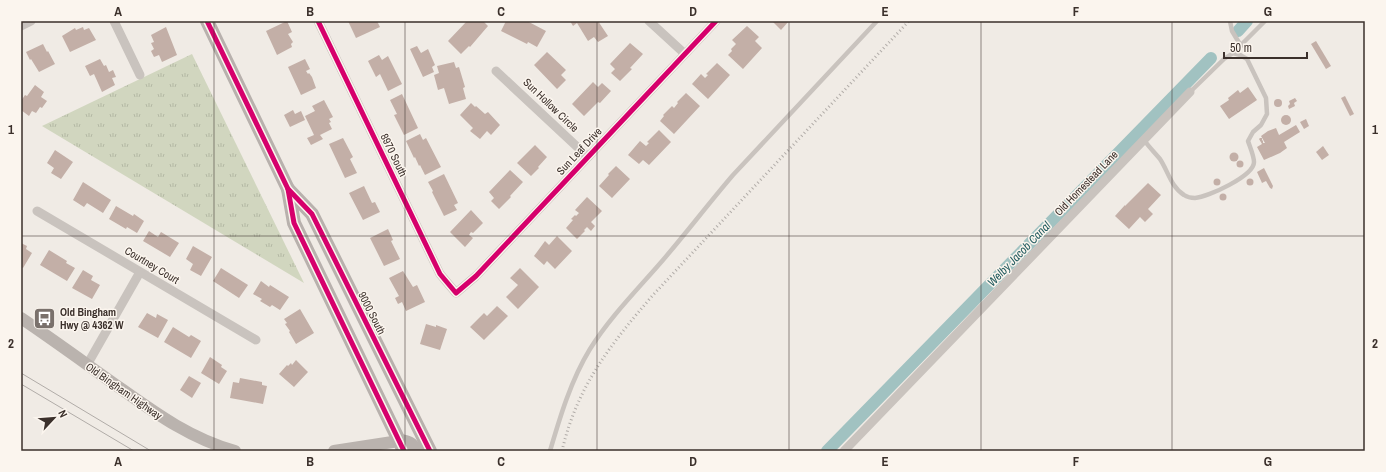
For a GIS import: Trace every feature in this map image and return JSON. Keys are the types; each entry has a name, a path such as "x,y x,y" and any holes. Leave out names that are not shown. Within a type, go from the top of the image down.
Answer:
{"main road":[{"name":"9000 South","path":"207,21 288,189 294,223 402,446"},
{"name":"9000 South","path":"288,189 312,214 430,451"},
{"name":"Old Bingham Highway","path":"21,318 179,428 208,442 235,451"},
{"path":"334,451 402,446 409,442 416,451"}],"street":[{"path":"21,26 31,21"},
{"path":"114,21 140,75"},
{"name":"8970 South","path":"318,21 440,274 456,293"},
{"path":"649,21 685,54"},
{"name":"Sun Leaf Drive","path":"456,293 481,270 716,21"},
{"name":"Sun Hollow Circle","path":"496,71 588,157"},
{"name":"Old Homestead Lane","path":"844,451 1190,92"},
{"name":"Courtney Court","path":"37,211 256,340"},
{"path":"87,365 140,272"}],"lane":[{"path":"550,451 562,412 581,364 607,326 733,175 877,21"},
{"path":"1230,21 1232,31 1241,46"},
{"name":"Old Homestead Lane","path":"1190,92 1224,59 1234,53 1265,21"},
{"path":"1144,140 1160,160 1175,187 1184,196 1194,198 1208,194 1223,188 1248,173 1254,162 1248,141 1253,132 1261,125 1267,114 1266,98 1247,59 1234,53"}],"green space":[{"path":"192,54 304,283 42,126"}],"building":[{"path":"287,21 292,32 288,34 293,42 291,44 292,47 277,55 266,31"},
{"path":"348,21 377,21 380,27 356,38"},
{"path":"467,21 483,21 488,26 470,47 469,46 461,54 448,41"},
{"path":"506,21 527,21 546,31 537,47 528,42 527,44 501,31"},
{"path":"570,21 598,21 608,36 598,42 594,37 588,41 577,23 573,26"},
{"path":"772,21 789,21 781,30"},
{"path":"747,26 759,37 755,41 762,48 743,69 728,55 736,44 732,40"},
{"path":"83,27 84,30 89,28 96,40 70,52 62,36 75,28 76,30"},
{"path":"166,27 177,55 162,62 159,55 154,57 151,51 154,49 151,43 154,42 151,35"},
{"path":"1316,41 1331,66 1326,69 1311,44"},
{"path":"630,43 643,54 630,68 632,69 620,81 611,73 615,69 610,64"},
{"path":"43,44 55,64 39,72 26,52"},
{"path":"417,46 421,53 428,49 435,65 432,67 434,72 423,77 410,49"},
{"path":"547,52 566,70 561,75 566,80 557,89 534,65"},
{"path":"379,55 382,60 388,56 402,84 388,91 380,74 376,77 368,61"},
{"path":"100,59 104,66 106,65 109,72 113,70 116,77 112,78 115,85 102,92 94,74 90,76 85,66"},
{"path":"305,59 310,69 306,71 312,77 316,88 301,95 288,67"},
{"path":"454,62 456,68 459,67 465,87 463,88 466,99 449,104 444,88 438,90 434,75 439,73 437,66"},
{"path":"717,63 730,75 708,99 692,84 701,74 705,78 708,75 706,74"},
{"path":"593,82 598,87 602,83 611,91 600,103 598,102 584,116 572,104"},
{"path":"35,85 44,92 41,97 47,101 36,113 32,111 29,116 21,110 21,101 25,95 27,96"},
{"path":"1248,87 1257,100 1229,119 1220,106 1229,100 1228,98 1238,90 1240,93"},
{"path":"686,93 700,106 674,134 660,121 664,116 663,115 672,106 674,108 678,103 677,102"},
{"path":"402,94 418,128 404,135 394,115 397,114 390,100"},
{"path":"1345,96 1354,114 1350,116 1341,98"},
{"path":"1295,98 1297,101 1294,103 1295,106 1289,109 1289,101"},
{"path":"1276,99 1280,99 1282,103 1280,107 1276,107 1274,105 1274,101"},
{"path":"324,100 333,117 329,119 332,129 320,135 323,139 311,145 307,138 314,135 305,116 315,111 312,106"},
{"path":"471,103 485,114 488,112 500,125 491,135 487,131 480,139 470,131 473,128 460,115"},
{"path":"293,110 295,114 301,111 305,120 290,127 284,115"},
{"path":"1286,115 1291,120 1286,125 1281,120"},
{"path":"1306,119 1309,126 1304,129 1300,122"},
{"path":"1296,125 1300,132 1284,142 1287,148 1264,160 1257,147 1262,144 1259,139 1260,138 1262,138 1263,143 1265,143 1261,136 1276,128 1279,135"},
{"path":"659,130 671,142 649,165 643,160 639,164 628,155 640,141 646,146 649,143 647,142"},
{"path":"420,134 423,140 426,138 441,167 425,175 415,157 414,158 406,141"},
{"path":"343,138 353,157 350,159 357,173 345,178 329,144"},
{"path":"535,145 547,157 531,176 517,163"},
{"path":"1323,146 1329,155 1322,160 1316,152"},
{"path":"55,150 73,162 61,179 51,173 54,168 47,163"},
{"path":"1234,152 1239,157 1234,162 1229,157"},
{"path":"1240,160 1243,161 1243,167 1240,168 1237,167 1236,164 1237,161"},
{"path":"616,166 630,179 612,198 599,186"},
{"path":"1264,168 1273,186 1272,189 1266,181 1262,183 1257,172"},
{"path":"510,170 523,182 499,209 491,201 494,198 489,192"},
{"path":"444,174 458,203 454,205 457,210 444,216 428,182"},
{"path":"1217,178 1220,179 1220,185 1217,186 1214,185 1213,182 1214,179"},
{"path":"1250,178 1253,179 1253,185 1250,186 1247,185 1246,182 1247,179"},
{"path":"83,182 111,200 103,213 87,203 84,207 73,200"},
{"path":"1148,183 1161,195 1148,209 1153,214 1145,222 1140,217 1129,229 1115,216"},
{"path":"364,186 372,203 375,202 380,212 363,220 349,193"},
{"path":"1223,193 1226,194 1226,200 1223,201 1220,200 1219,197 1220,194"},
{"path":"587,197 602,211 591,222 595,226 591,231 587,227 577,239 566,228 573,220 571,219 579,213 575,210"},
{"path":"116,206 133,216 134,214 144,221 137,233 127,227 126,229 109,219"},
{"path":"471,210 483,223 473,233 471,232 469,235 473,238 465,247 450,232"},
{"path":"388,229 393,240 391,241 400,259 384,266 370,238"},
{"path":"149,231 158,237 161,232 179,243 170,257 143,241"},
{"path":"557,236 572,251 555,269 547,261 544,265 534,256 545,241 549,245"},
{"path":"21,243 27,246 26,249 32,253 23,268 21,267"},
{"path":"193,246 212,257 201,276 190,270 193,264 186,259"},
{"path":"49,250 67,261 66,263 75,268 67,281 40,265"},
{"path":"221,268 248,285 239,298 213,281"},
{"path":"520,268 539,287 518,309 506,297 518,285 510,278"},
{"path":"83,270 93,276 91,280 100,285 92,299 72,288"},
{"path":"403,271 413,287 417,285 425,302 406,311 402,302 398,304 395,298 399,296 389,278"},
{"path":"261,281 269,287 270,285 289,297 280,310 272,305 270,307 260,301 262,299 253,294"},
{"path":"497,306 508,316 484,340 470,327 484,313 487,316"},
{"path":"300,309 314,333 296,344 285,324 287,323 284,319"},
{"path":"147,313 156,318 157,314 168,320 158,338 138,327"},
{"path":"426,324 436,327 436,325 447,329 440,350 420,344"},
{"path":"173,327 189,337 191,335 201,341 191,358 164,342"},
{"path":"210,357 222,365 221,367 227,371 219,384 201,373"},
{"path":"296,360 308,372 294,387 279,374 287,365 288,366 291,363 292,365"},
{"path":"189,376 201,383 192,398 180,390"},
{"path":"240,378 262,382 262,385 267,386 263,404 230,398 233,382 239,383"}],"waterway":[{"name":"Welby Jacob Canal","path":"1238,31 1247,21"},
{"name":"Welby Jacob Canal","path":"827,451 1211,58"}],"tram line":[{"path":"21,373 151,451"},
{"path":"21,384 134,451"}],"railway":[{"path":"562,451 568,428 586,386 597,367 623,331 653,295 909,21"}],"cycle path":[{"path":"207,21 288,189 294,223 404,451"},
{"path":"318,21 440,274 456,293 476,276 716,21"},
{"path":"288,189 312,214 430,451"}],"place":[{"name":"Old Bingham Hwy @ 4362 W","path":"44,318"}]}
